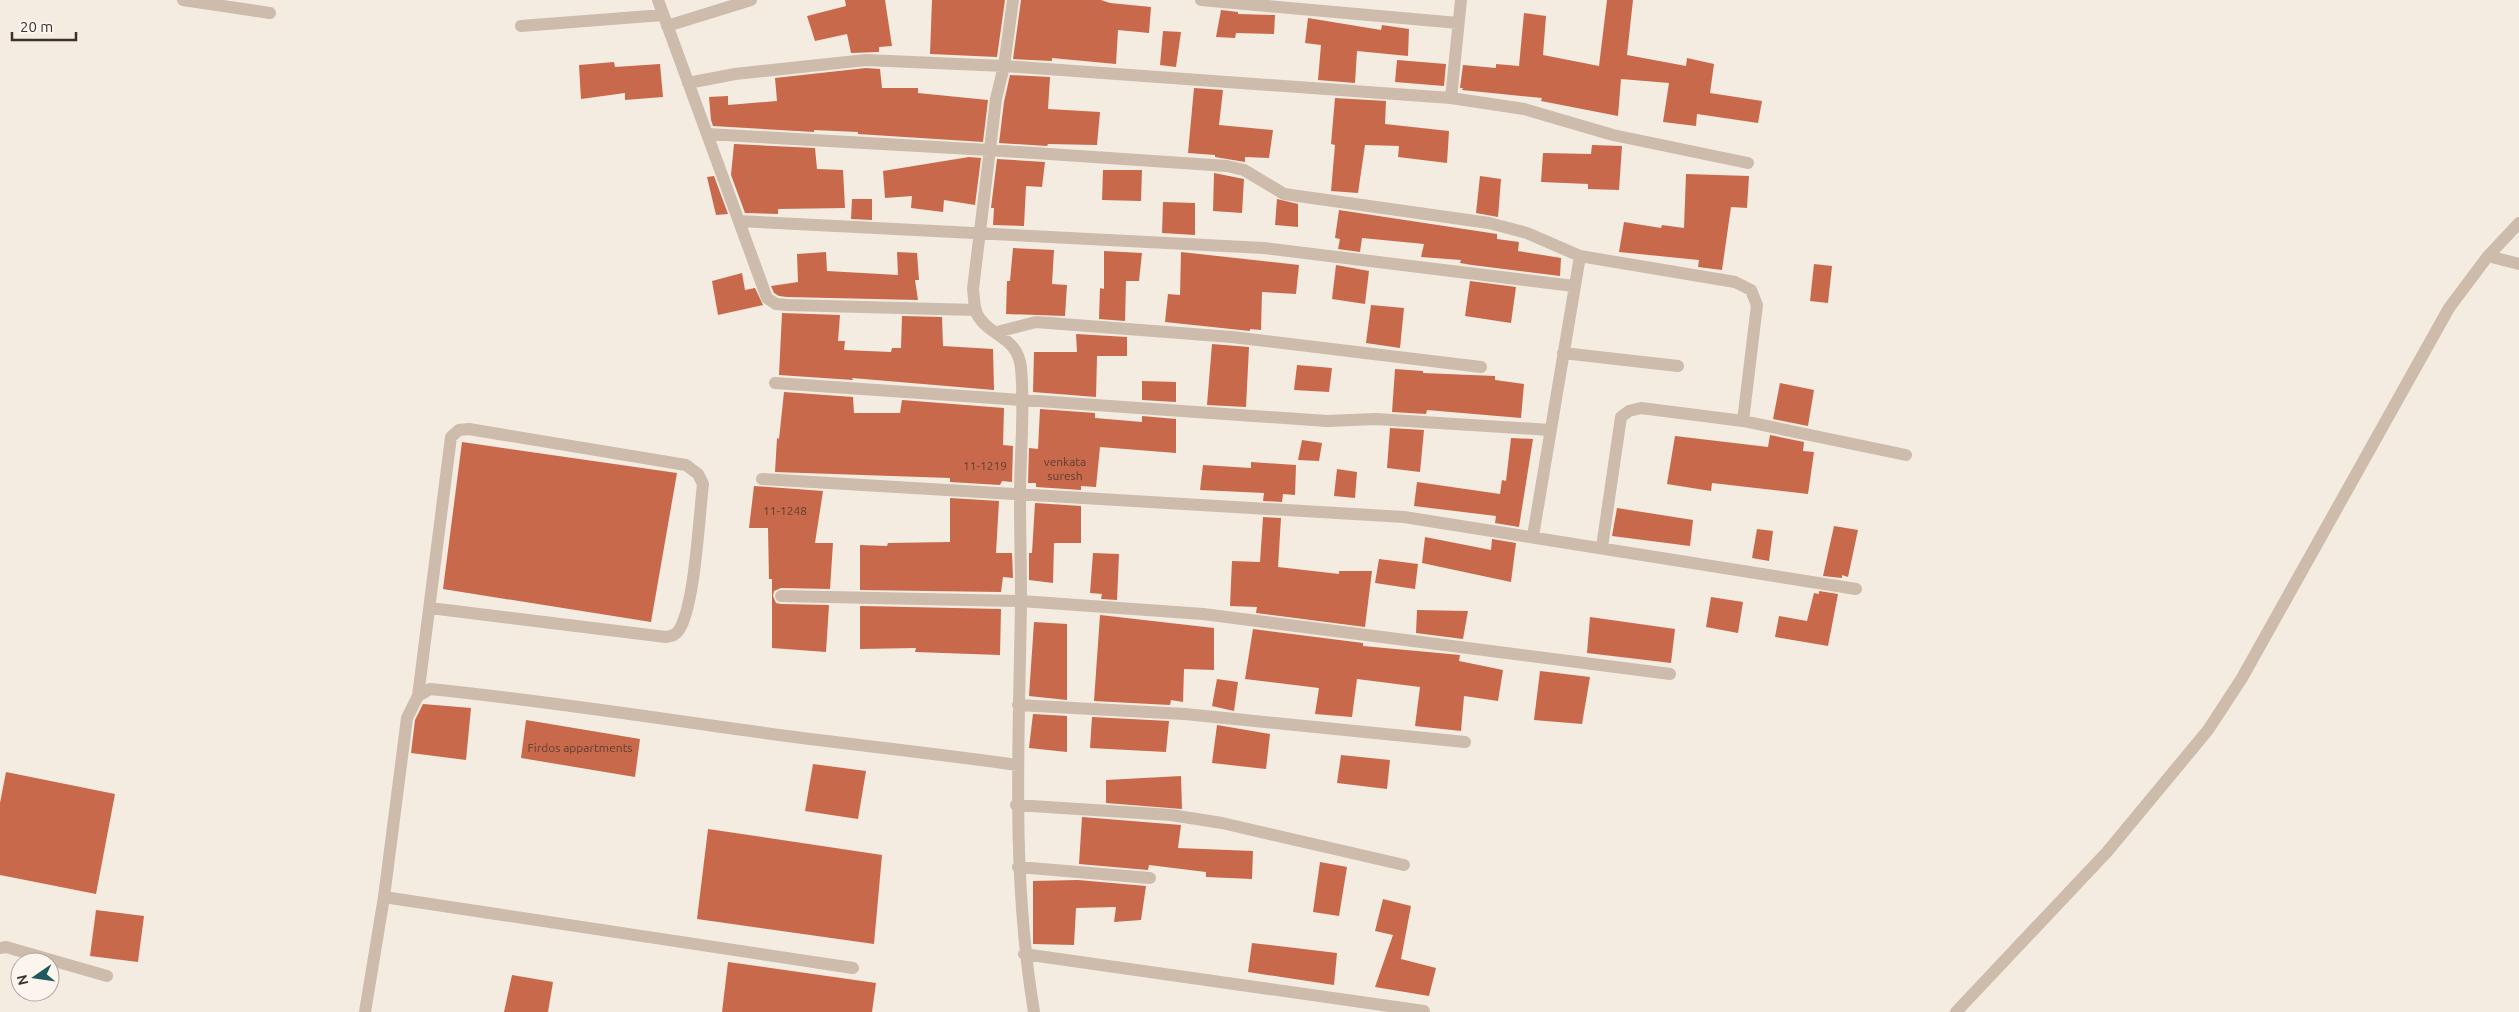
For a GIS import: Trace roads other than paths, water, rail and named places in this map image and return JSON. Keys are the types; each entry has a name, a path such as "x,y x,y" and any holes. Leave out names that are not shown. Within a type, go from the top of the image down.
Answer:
{"street":[{"path":"183,0 270,13"},
{"path":"658,0 767,298 776,304 976,310"},
{"path":"521,26 665,21 751,0"},
{"path":"1013,0 1004,66 996,100 973,289 976,310 982,321 1014,346 1021,365 1024,401 1020,494 1021,601 1016,805 1024,954 1034,1012"},
{"path":"1201,0 1458,22"},
{"path":"1451,98 1461,0"},
{"path":"688,83 735,74 866,60 1004,66 1451,98 1524,109 1613,135 1748,162"},
{"path":"708,134 1227,166 1244,170 1284,194 1489,223 1527,234 1580,256 1735,282 1751,290 1758,305 1743,421"},
{"path":"739,221 1264,248 1574,286"},
{"path":"1956,1012 2107,852 2208,730 2242,678 2449,308 2488,256 2519,223"},
{"path":"1533,536 1580,256"},
{"path":"2488,256 2519,264"},
{"path":"997,332 1036,322 1202,334 1481,367"},
{"path":"1563,353 1678,366"},
{"path":"775,383 1327,421 1376,419 1550,430"},
{"path":"1602,548 1621,417 1629,411 1641,408 1743,421 1906,455"},
{"path":"365,1012 384,897 407,718 418,696 451,437 459,430 469,429 686,465 703,484 690,593 680,629 674,635 666,637 430,608"},
{"path":"762,479 1404,517 1533,536 1856,589"},
{"path":"781,596 1021,601 1203,614 1670,674"},
{"path":"418,696 430,689 537,700 789,736 900,748 1017,765"},
{"path":"1018,705 1185,714 1465,742"},
{"path":"1016,805 1171,815 1214,822 1404,865"},
{"path":"1018,867 1150,878"},
{"path":"384,897 853,968"},
{"path":"0,948 6,947 107,976"},
{"path":"1024,954 1424,1012"}]}
